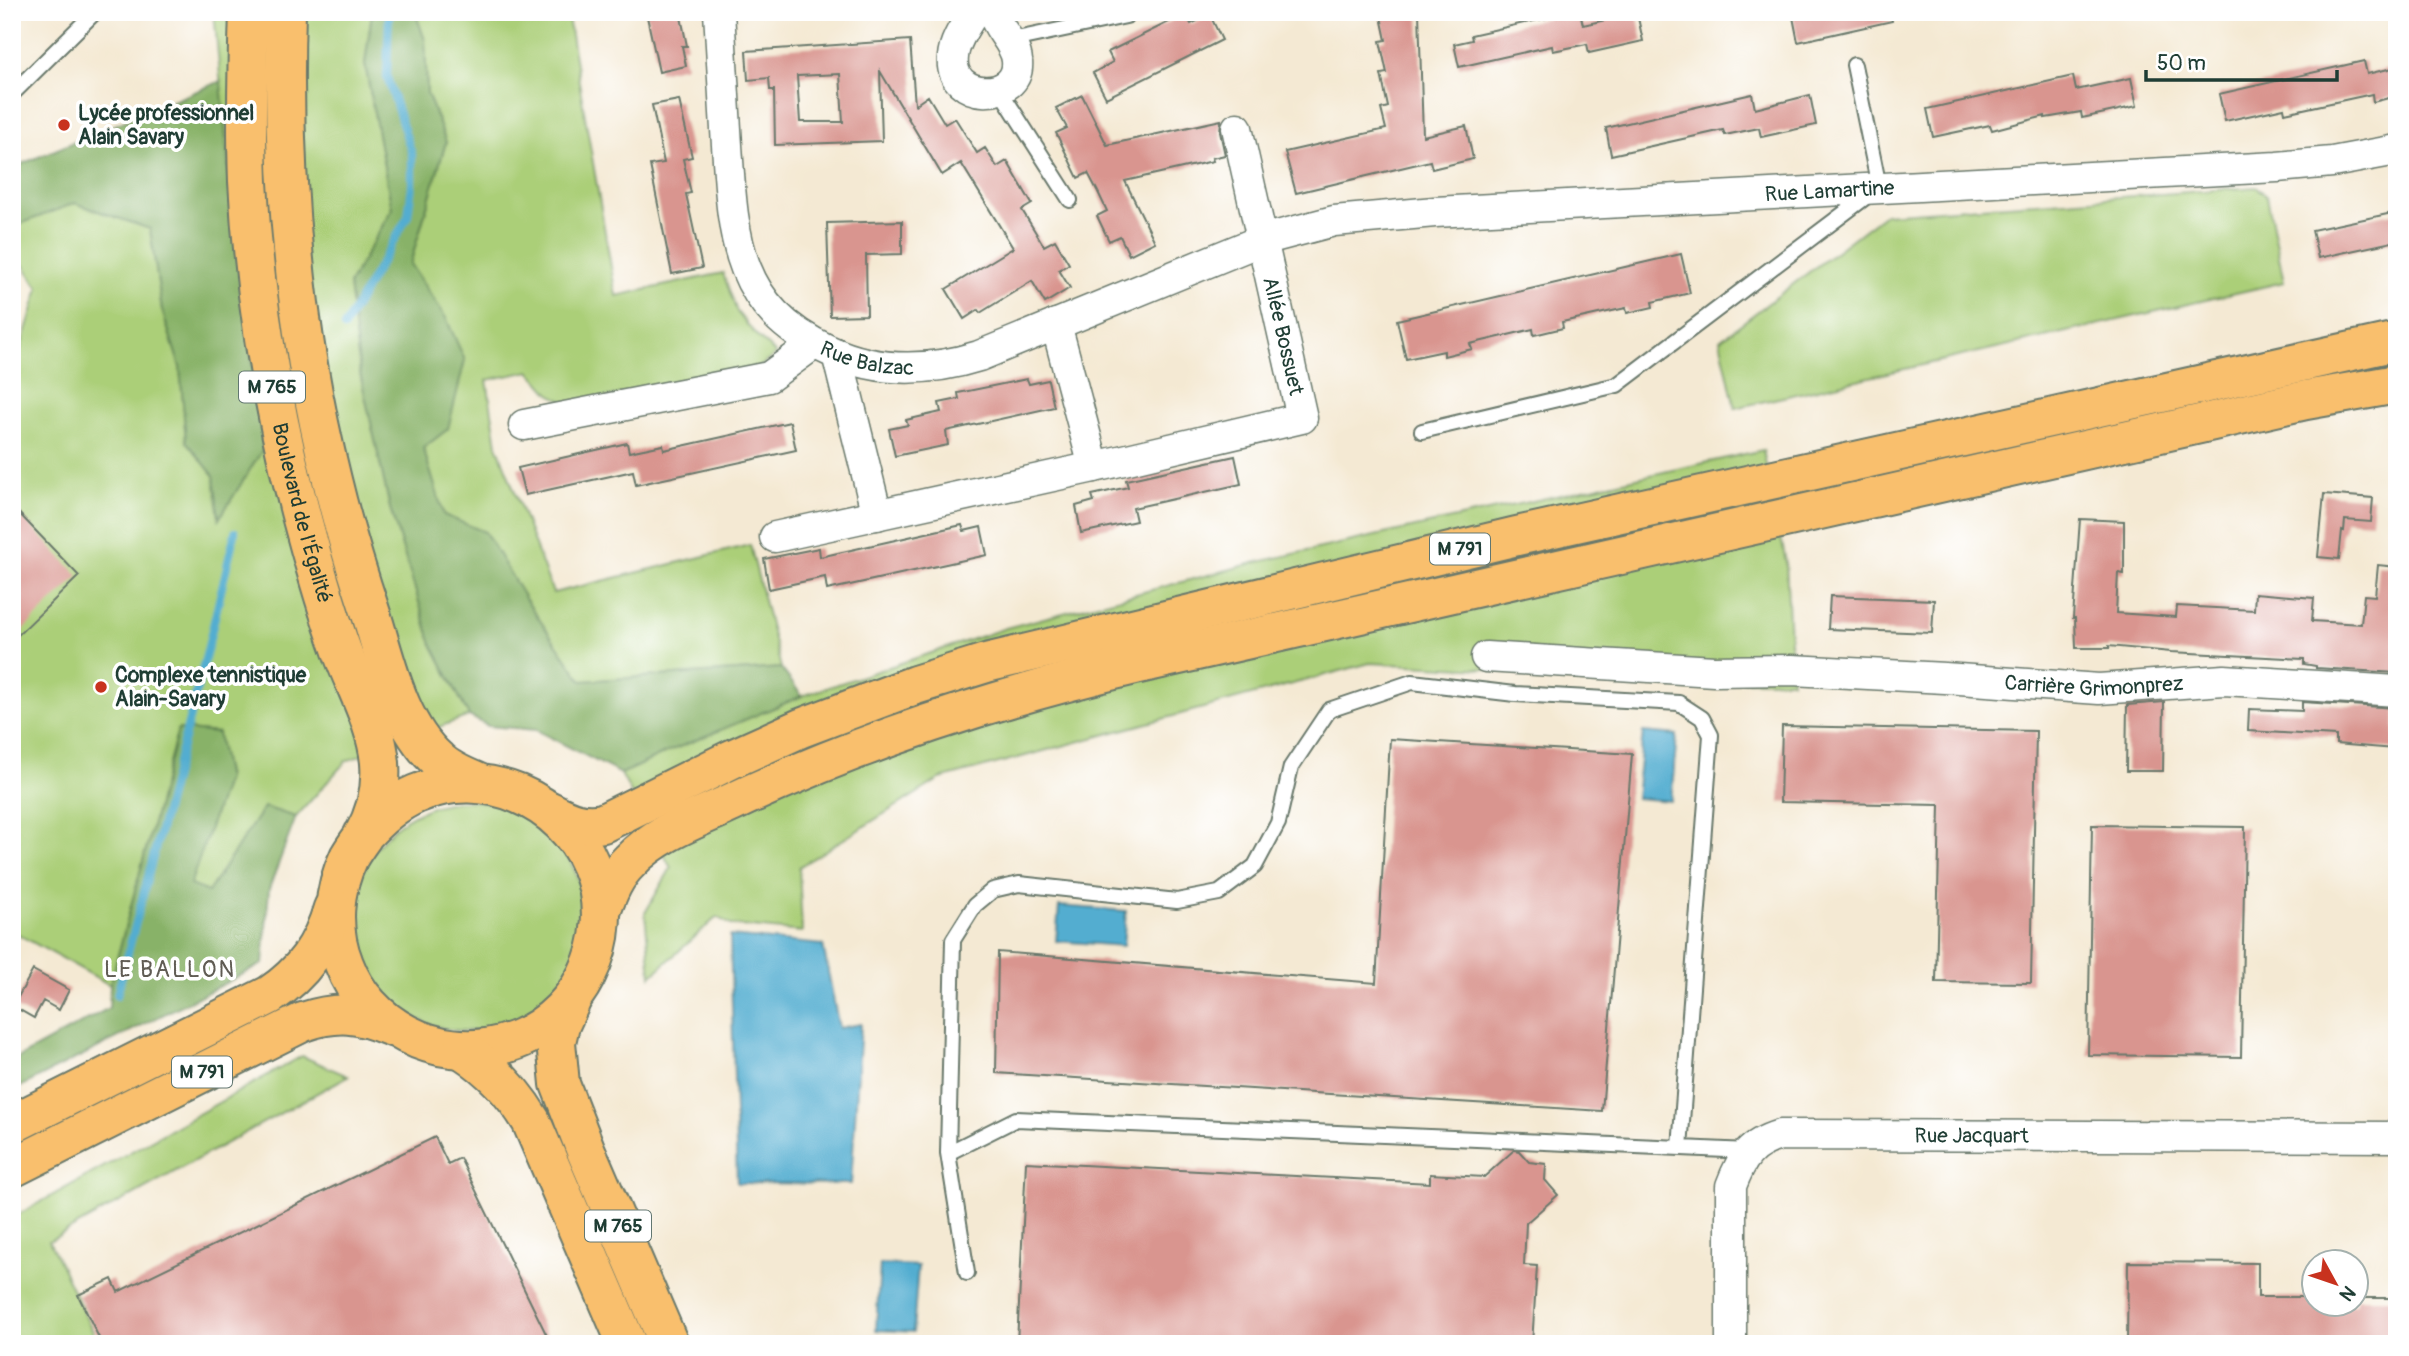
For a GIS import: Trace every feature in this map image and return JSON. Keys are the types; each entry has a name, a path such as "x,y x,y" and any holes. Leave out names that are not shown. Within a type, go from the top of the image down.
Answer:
{"main road":[{"name":"Boulevard de l'Égalité","path":"249,12 248,185 274,398 287,462 324,598 377,747 380,787 371,820 342,874 337,896 336,930 343,962 365,1001 399,1030 419,1041 440,1047 463,1050 493,1047 522,1038 557,1016 571,1001 586,977 597,950 601,912 595,874 571,832 550,811 516,792 479,783 437,760 413,728 389,673 332,480 314,392 294,256 286,149 286,12"},
{"name":"M 791","path":"550,811 576,824 603,823 719,765 801,728 915,685 1044,648 1517,536 2397,341"},
{"name":"M 791","path":"601,912 618,875 640,852 659,838 825,760 987,704 1114,670 1770,521 2306,400 2397,384"},
{"name":"Boulevard de l'Égalité","path":"363,835 387,812 415,795 435,787 479,783"},
{"name":"M 791","path":"12,1124 286,985 321,943 337,896"},
{"name":"M 765","path":"571,1001 556,1042 560,1084 669,1344"},
{"name":"M 791","path":"12,1168 303,1022 347,1013 360,1015 399,1030"},
{"name":"M 765","path":"463,1050 500,1078 531,1121 627,1344"}],"street":[{"name":"Rue Balzac","path":"719,12 732,212 738,249 764,302 795,333 825,349 880,367 937,367 979,356 1262,240"},
{"path":"974,12 953,54 955,75 970,88 980,92 999,89 1012,79 1016,70 1017,60 995,21 993,12"},
{"name":"Allée Bossuet","path":"775,537 1302,418 1237,128"},
{"name":"Rue Lamartine","path":"1262,240 1321,224 1365,217 2277,167 2332,162 2397,150"},
{"path":"1056,324 1094,467"},
{"path":"524,425 769,377 825,349 877,515"},
{"name":"Carrière Grimonprez","path":"1486,657 1714,671 1792,670 2099,689 2224,680 2397,691"},
{"name":"Rue Jacquart","path":"1749,1151 1763,1140 1780,1135 2397,1137"},
{"path":"1731,1344 1731,1186 1749,1151"}],"lane":[{"path":"12,94 95,12"},
{"path":"1008,41 1126,16"},
{"path":"1422,431 1617,385 1880,187 1854,65"},
{"path":"999,89 1070,200"},
{"path":"967,1273 948,1153 953,940 975,905 993,890 1019,884 1177,901 1219,893 1255,866 1278,823 1291,767 1329,710 1412,682 1515,694 1679,703 1702,718 1711,735 1679,1148"},
{"path":"948,1153 1016,1119 1749,1151"}],"green space":[{"path":"214,12 372,12 365,64 392,209 349,284 360,373 390,508 432,644 469,716 346,761 296,817 264,808 208,893 189,885 227,778 217,733 178,729 110,985 12,931 12,376 39,288 12,249 12,227 75,203 150,229 162,310 180,367 186,441 214,476 220,518 230,184"},
{"path":"372,12 415,12 425,40 427,93 446,142 410,264 446,318 465,360 448,429 423,448 444,515 485,532 528,603 582,681 781,668 802,696 621,774 536,730 488,726 469,716 432,644 390,508 360,373 349,284 392,209 365,64"},
{"path":"415,12 567,12 616,296 723,273 737,312 776,354 757,369 569,404 550,394 530,371 487,380 497,445 553,593 750,545 781,668 582,681 525,599 485,532 444,516 423,448 448,429 410,265 446,142 427,93 425,40"},
{"path":"221,81 230,184 263,449 219,519 214,476 186,441 180,367 162,310 150,229 75,203 12,227 12,168"},
{"path":"2257,187 2267,196 2284,282 1735,408 1720,340 1885,214"},
{"path":"1763,450 1786,562 1792,681 1704,680 1370,663 940,779 799,867 802,932 731,925 717,917 651,976 645,913 671,868 621,774 665,753 802,696 1006,628 1258,562"},
{"path":"178,729 218,733 227,779 190,885 208,892 264,807 296,817 269,889 263,964 12,1091 12,1061 109,1008 110,985"},
{"path":"469,801 491,803 513,810 533,820 558,843 579,883 584,916 582,938 575,960 565,980 542,1005 502,1026 469,1031 447,1029 425,1022 405,1012 380,989 359,949 354,916 356,894 363,872 373,852 396,827 436,806"},
{"path":"302,1056 348,1076 49,1241 99,1344 12,1344 12,1218"}],"water":[{"path":"1643,732 1677,735 1671,801 1636,798"},
{"path":"1059,906 1126,911 1123,946 1056,941"},
{"path":"730,936 823,945 839,1028 861,1024 851,1184 737,1183"},
{"path":"880,1264 918,1266 913,1332 876,1330"}],"building":[{"path":"646,12 680,12 687,46 682,46 686,66 659,72"},
{"path":"1380,12 1419,12 1423,136 1466,126 1473,159 1432,169 1430,161 1296,193 1285,152 1386,129 1381,109 1388,107 1381,74 1387,73 1380,41 1386,40"},
{"path":"1580,12 1583,25 1637,13 1643,41 1589,53 1587,44 1553,51 1552,46 1459,67 1454,44 1472,40 1471,35"},
{"path":"1792,12 1891,12 1892,21 1798,42"},
{"path":"1185,14 1191,24 1210,15 1222,40 1106,98 1093,73 1113,62 1108,52"},
{"path":"910,40 915,105 928,96 945,124 955,118 977,153 985,148 997,167 1007,161 1032,204 1022,210 1044,246 1055,240 1069,264 1059,270 1070,288 1045,303 1032,281 980,313 978,310 964,319 946,289 1013,248 961,163 942,175 880,71 882,141 775,145 774,90 770,90 769,78 748,80 746,51","holes":["840,74 843,122 800,122 797,76"]},
{"path":"2364,61 2367,74 2397,67 2397,96 2373,102 2372,94 2285,113 2284,108 2225,121 2219,94"},
{"path":"2073,76 2076,90 2131,78 2137,106 2082,118 2081,112 2045,116 1992,130 1990,125 1933,137 1927,109"},
{"path":"1752,94 1755,109 1810,95 1816,125 1761,137 1759,128 1725,135 1723,130 1611,155 1606,128"},
{"path":"1082,95 1107,145 1221,120 1220,132 1225,155 1212,158 1213,161 1125,181 1155,242 1129,255 1120,236 1109,241 1097,216 1107,211 1098,192 1088,173 1078,178 1056,133 1067,128 1056,108"},
{"path":"679,100 692,157 683,159 691,193 686,194 702,268 672,274 650,165 664,163 652,105"},
{"path":"2397,212 2397,241 2318,258 2312,230"},
{"path":"902,221 902,254 866,255 867,315 830,316 827,223"},
{"path":"1681,254 1690,293 1652,302 1653,307 1627,313 1626,308 1562,322 1563,328 1534,335 1533,329 1470,344 1472,349 1444,356 1444,351 1406,359 1397,320"},
{"path":"1027,379 1029,384 1048,380 1054,407 946,431 948,445 895,456 889,429 908,425 906,420 941,412 939,403 959,399 958,393"},
{"path":"790,422 796,450 636,485 633,471 525,495 518,468 627,443 629,452 663,445 664,450"},
{"path":"1235,456 1241,484 1133,508 1136,521 1081,533 1076,506 1094,501 1092,495 1128,487 1126,480"},
{"path":"2324,494 2373,498 2371,522 2345,520 2339,559 2318,557"},
{"path":"12,506 79,576 12,641"},
{"path":"2080,519 2124,521 2124,574 2118,573 2116,613 2176,617 2177,606 2254,610 2255,593 2314,598 2312,621 2361,624 2364,595 2375,596 2378,565 2397,567 2397,673 2316,668 2304,664 2304,659 2109,646 2076,648 2073,618"},
{"path":"962,525 964,531 981,527 987,555 827,590 825,577 769,589 764,559 819,548 820,557"},
{"path":"1830,596 1934,600 1932,633 1828,629"},
{"path":"2164,702 2163,771 2126,771 2127,705"},
{"path":"2302,702 2396,708 2394,749 2336,744 2336,736 2248,731 2249,709 2302,711"},
{"path":"1782,726 2036,731 2031,983 1936,982 1940,805 1780,802"},
{"path":"1390,739 1632,754 1602,1111 996,1073 998,952 1376,983"},
{"path":"2092,825 2245,827 2241,1057 2088,1055"},
{"path":"33,970 69,990 59,1010 43,1001 34,1018 13,1006"},
{"path":"435,1137 448,1164 460,1158 551,1344 102,1344 78,1295 112,1279 118,1292"},
{"path":"1514,1150 1519,1151 1529,1162 1546,1164 1545,1180 1558,1195 1526,1223 1524,1265 1537,1266 1532,1344 1017,1344 1026,1162 1430,1183 1430,1174 1484,1177"},
{"path":"2128,1262 2258,1263 2258,1297 2300,1297 2300,1318 2370,1318 2370,1298 2397,1298 2397,1344 2127,1344"}],"waterway":[{"path":"344,327 408,216 412,154 387,77 389,12"},
{"path":"117,995 207,651 235,532"}],"place":[{"name":"Lycée professionnel Alain Savary","path":"64,125"},
{"name":"Complexe tennistique Alain-Savary","path":"101,687"}],"district":[{"name":"LE BALLON","path":"170,969"}]}
